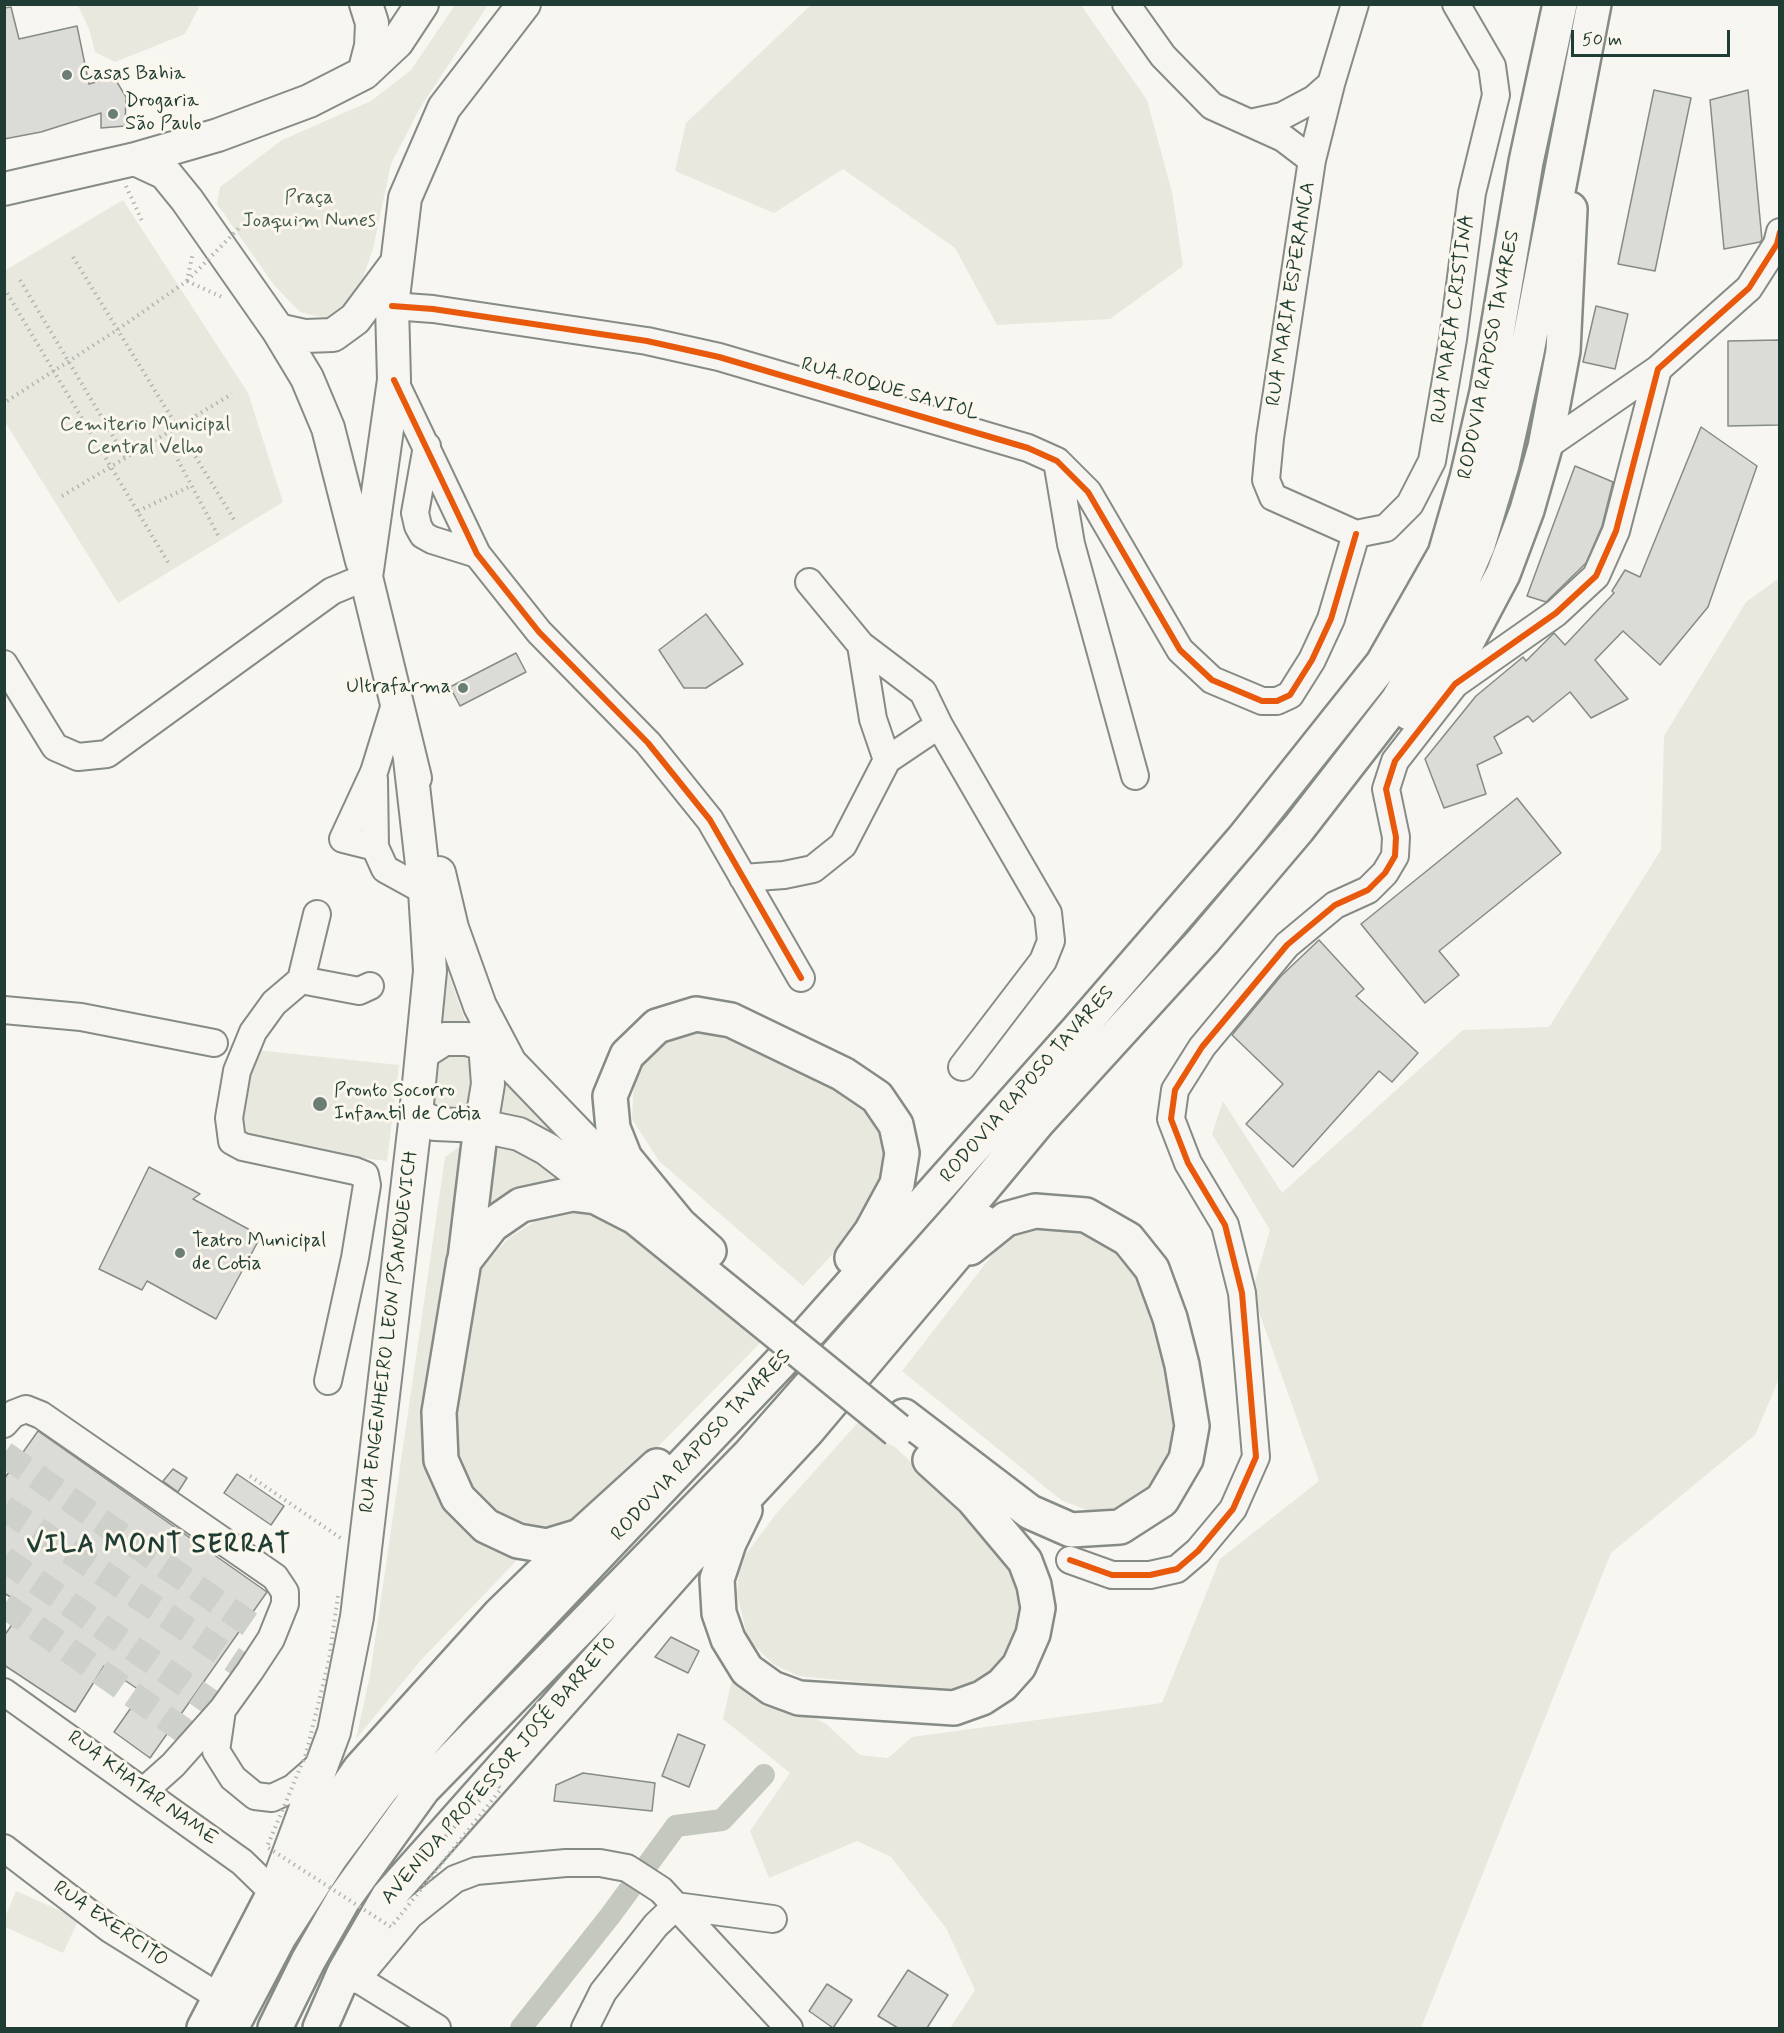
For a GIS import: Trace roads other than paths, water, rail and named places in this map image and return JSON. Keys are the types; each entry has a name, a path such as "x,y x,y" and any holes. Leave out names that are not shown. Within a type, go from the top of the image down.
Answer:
{"highway":[{"name":"RODOVIA RAPOSO TAVARES","path":"231,2028 279,1937 330,1858 382,1787 449,1712 811,1330 1084,1023 1265,812 1383,663 1445,554 1487,392 1526,162 1560,4"},
{"name":"RODOVIA RAPOSO TAVARES","path":"275,2028 343,1900 423,1789 750,1454 959,1217 1037,1123 1203,941 1298,829 1398,700 1449,612 1478,545 1502,465 1594,4"},
{"path":"1298,829 1343,793 1468,640 1503,574 1527,510 1545,447 1563,351 1569,240 1571,118"},
{"path":"343,1900 598,1635 686,1561 807,1431 948,1266 1081,1103 1203,941"},
{"path":"757,1305 679,1224 625,1158 613,1128 610,1096 627,1055 657,1026 696,1014 731,1020 843,1074 877,1097 896,1125 902,1153 897,1184 871,1232 826,1299 811,1330"},
{"path":"481,1126 464,1261 439,1412 441,1460 458,1498 486,1526 518,1541 547,1546 580,1536"},
{"path":"464,1261 492,1225 521,1205 572,1194 596,1197 635,1217 757,1305 901,1423 1030,1512 1071,1530 1120,1527 1162,1500 1186,1459 1192,1426 1183,1368 1170,1318 1152,1269 1128,1239 1086,1215 1035,1211 1006,1219 948,1266"},
{"path":"755,1488 729,1543 717,1579 719,1613 728,1639 747,1670 772,1688 799,1698 954,1708 982,1698 1002,1685 1019,1666 1033,1634 1038,1608 1034,1585 1025,1561 1007,1536 901,1423"},
{"path":"204,2028 274,1893 360,1769 500,1614 580,1536 662,1462 677,1451 713,1435"},
{"name":"AVENIDA PROFESSOR JOSÉ BARRETO","path":"320,2028 350,1975 388,1897 686,1561"}],"main road":[{"path":"364,72 371,46 372,23 366,4"},
{"path":"130,170 201,140 309,101 364,72 397,42 422,4"},
{"name":"RUA ENGENHEIRO LEON PSANQUEVICH","path":"481,1126 488,1084 498,1054 452,928 366,577 394,380 392,306 405,198 444,108 516,11"},
{"path":"187,200 189,172 201,140"},
{"path":"4,189 130,170 165,173 187,200 278,330 307,378 328,428 366,577"},
{"path":"278,330 305,336 333,335 355,319 397,263"},
{"name":"RUA ENGENHEIRO LEON PSANQUEVICH","path":"274,1893 326,1760 334,1732 357,1617 416,1114 430,971 426,891 410,759"},
{"path":"422,1053 444,1039 467,1039 498,1054 587,1143 679,1224"},
{"path":"416,1114 435,1124 481,1126 519,1134 547,1149 635,1217"}],"street":[{"path":"1126,4 1163,56 1212,106 1283,138 1312,160"},
{"name":"RUA MARIA ESPERANCA","path":"1355,4 1331,84 1312,160 1270,438 1266,480 1273,497 1356,534"},
{"name":"RUA MARIA CRISTINA","path":"1356,534 1386,528 1410,504 1432,461 1453,339 1472,193 1496,95 1492,66 1456,4"},
{"path":"1250,123 1282,116 1314,99 1331,84"},
{"path":"1545,447 1658,369 1749,288 1777,244 1779,232"},
{"name":"RUA ROQUE SAVIOL","path":"392,306 433,309 647,341 719,357 1028,448 1057,461 1088,492 1180,650 1212,680 1262,701 1277,701 1290,695 1312,660 1331,619 1356,534"},
{"path":"1070,1560 1112,1575 1150,1575 1177,1569 1198,1551 1233,1509 1256,1456 1242,1293 1225,1225 1188,1162 1171,1119 1175,1090 1202,1047 1287,945 1335,905 1368,890 1385,873 1395,856 1396,837 1386,789 1395,761 1455,684 1556,613 1596,576 1616,531 1658,369"},
{"path":"394,380 477,554 539,632 655,752 710,820 801,978"},
{"path":"427,446 416,513 418,526 423,535 432,540 477,554"},
{"path":"1057,461 1071,544 1136,776"},
{"path":"4,664 55,747 78,757 107,754 332,591 366,577"},
{"path":"809,582 861,645 923,692 939,725 1048,913 1051,941 1043,962 962,1067"},
{"path":"861,645 873,718 887,760"},
{"path":"396,701 374,772 343,838 375,847 385,869 426,891"},
{"path":"743,878 784,875 813,869 843,845 887,760 939,725"},
{"path":"317,914 301,980 274,1003 253,1032 237,1071 229,1118 232,1141 243,1147 356,1170 365,1175 368,1185 355,1258 328,1381"},
{"path":"301,980 359,991 370,986"},
{"path":"4,1010 81,1017 214,1044"},
{"path":"4,1424 13,1414 26,1409 41,1415 275,1577 285,1592 285,1604 271,1639 222,1710 206,1745 173,1765 145,1790"},
{"name":"RUA KHATAR NAME","path":"4,1692 145,1790 242,1862 274,1893"},
{"path":"206,1745 233,1778 255,1796 272,1798 293,1788 326,1760"},
{"path":"4,1858 5,1848"},
{"name":"RUA EXERCITO","path":"5,1848 110,1929 219,1997"},
{"path":"437,2028 350,1975 410,1915 455,1879 476,1871 566,1863 600,1863 627,1868 668,1898 789,2028"},
{"path":"668,1898 773,1919"},
{"path":"585,2028 603,1992 656,1925 668,1898"}],"waterway":[{"path":"521,2028 610,1916 676,1826 722,1820 764,1775"}],"tunnel":[{"path":"4,1454 271,1639"},
{"path":"4,1508 250,1671"},
{"path":"4,1559 222,1710"},
{"path":"4,1605 196,1739"}],"place":[{"name":"Casas Bahia","path":"67,75"},
{"name":"Drogaria São Paulo","path":"113,114"},
{"name":"Ultrafarma","path":"463,688"},
{"name":"Pronto Socorro Infantil de Cotia","path":"320,1104"},
{"name":"Teatro Municipal de Cotia","path":"180,1253"}],"district":[{"name":"VILA MONT SERRAT","path":"159,1547"}],"park label":[{"name":"Praça Joaquim Nunes","path":"309,210"},
{"name":"Cemiterio Municipal Central Velho","path":"145,438"}]}
